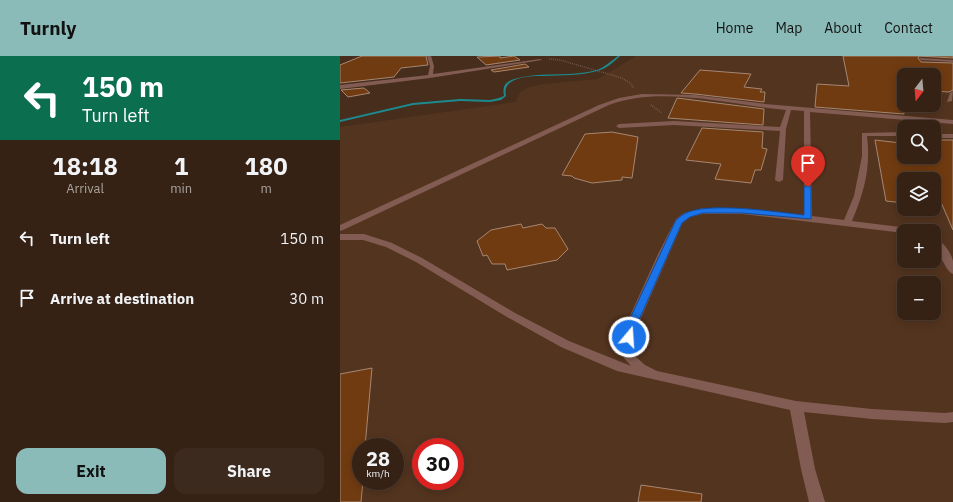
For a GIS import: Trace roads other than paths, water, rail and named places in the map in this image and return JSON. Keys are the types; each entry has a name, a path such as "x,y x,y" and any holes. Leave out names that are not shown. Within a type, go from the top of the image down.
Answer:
{"street":[{"path":"429,56 432,66 430,76"},
{"path":"921,59 953,61"},
{"path":"340,87 540,60"},
{"path":"949,101 953,93"},
{"path":"340,228 597,108 624,98 639,96 676,96 807,110 953,122"},
{"path":"779,180 783,129 789,108"},
{"path":"807,110 808,218"},
{"path":"619,126 674,124 783,129"},
{"path":"847,223 858,196 866,156 864,134 897,134"},
{"path":"941,136 953,136"},
{"path":"654,375 641,368 630,358 627,346 631,327 679,221 687,215 703,211 742,211 897,230"},
{"path":"340,237 364,237 389,245 443,273 511,315 565,344 622,368 796,406 872,414 945,418 953,417"},
{"path":"941,248 953,271"},
{"path":"796,406 808,469 817,502"}],"waterway":[{"path":"340,121 413,104 460,100 490,101 500,99 505,96 504,90 509,82 517,79 596,71 605,67 619,56"}]}
